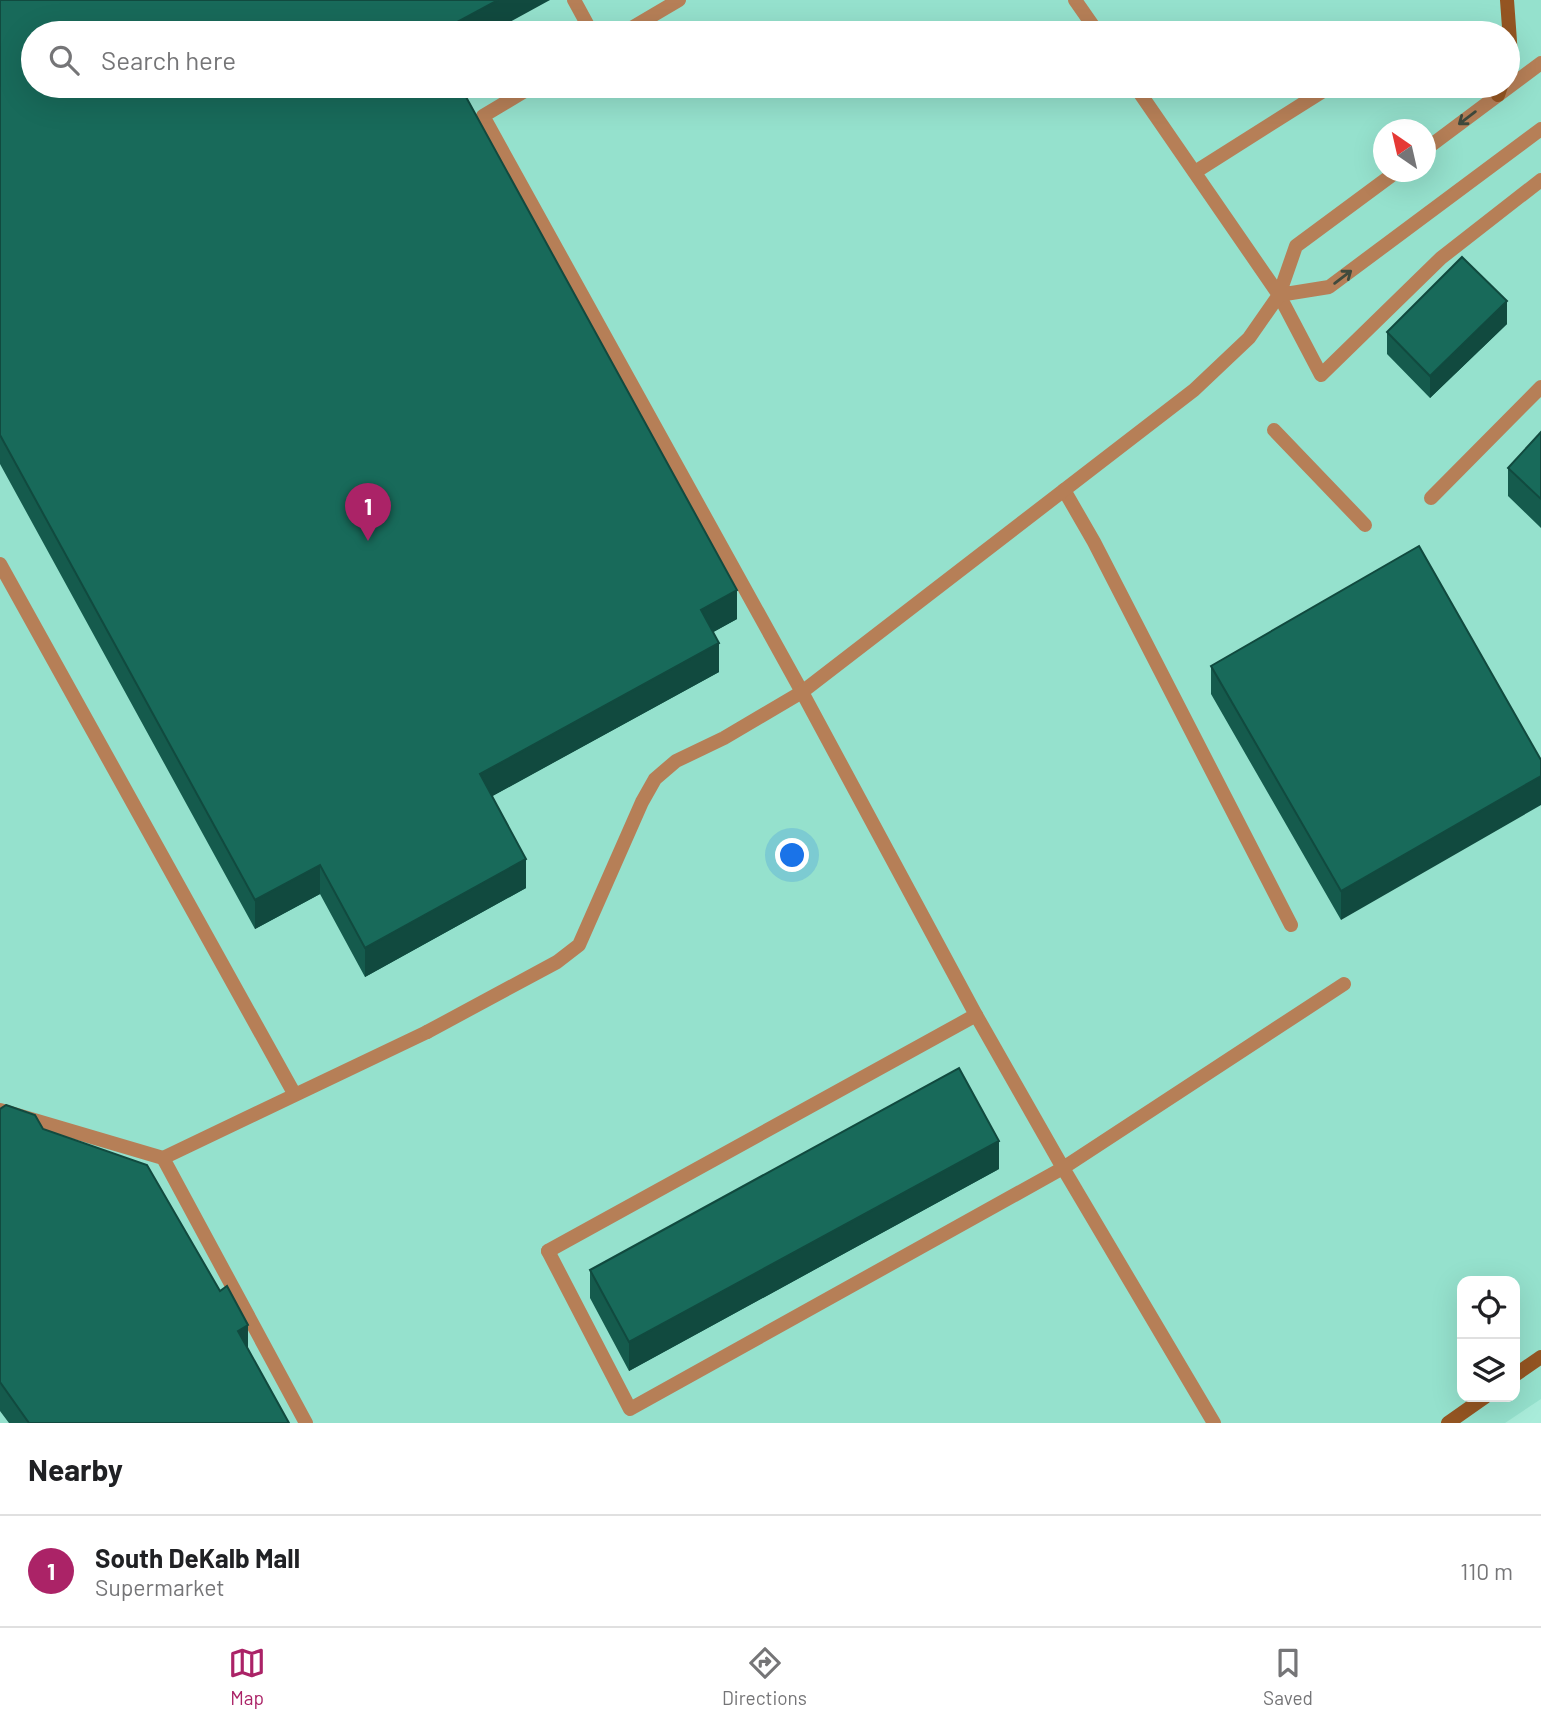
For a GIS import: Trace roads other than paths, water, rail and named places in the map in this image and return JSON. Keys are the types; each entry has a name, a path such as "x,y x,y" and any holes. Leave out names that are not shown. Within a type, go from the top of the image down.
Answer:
{"main road":[{"path":"1507,0 1509,21"},
{"path":"1520,1372 1541,1357"},
{"path":"1448,1423 1478,1402"}],"street":[{"path":"574,0 585,21"},
{"path":"643,21 679,0"},
{"path":"1075,0 1090,21"},
{"path":"1520,77 1541,63"},
{"path":"513,98 482,116 802,692 976,1015 1214,1423"},
{"path":"1143,98 1279,295 1321,375 1441,258 1541,180"},
{"path":"1195,172 1312,98"},
{"path":"1436,141 1490,98"},
{"path":"1279,295 1329,288 1541,129"},
{"path":"0,1110 163,1158 427,1032 557,962 579,945 642,802 655,779 676,761 724,738 802,692 1194,390 1249,338 1279,295 1296,246 1382,182"},
{"path":"1431,498 1541,387"},
{"path":"1274,430 1365,525"},
{"path":"1064,490 1094,542 1291,925"},
{"path":"0,564 295,1096"},
{"path":"976,1015 548,1251 630,1409 1063,1168 1344,984"},
{"path":"163,1158 306,1423"}],"place":[{"name":"South DeKalb Mall","path":"368,541"}]}
